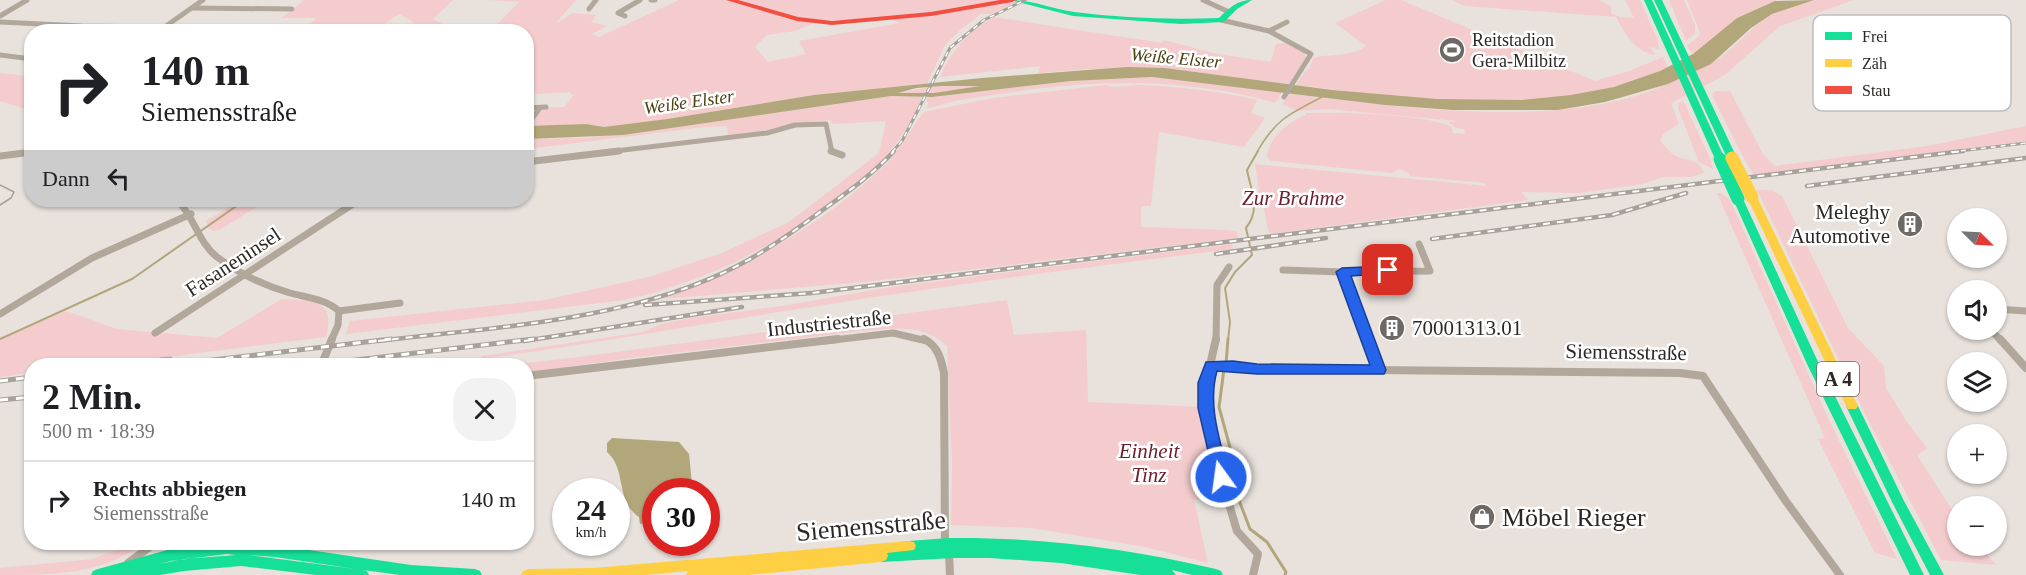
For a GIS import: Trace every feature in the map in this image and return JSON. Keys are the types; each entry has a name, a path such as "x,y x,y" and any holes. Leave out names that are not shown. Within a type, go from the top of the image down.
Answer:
{"main road":[{"path":"730,0 797,19 832,23 931,14 1013,0 1073,14 1182,22 1225,16 1233,7 1248,0"},
{"name":"A 4","path":"1648,0 1673,45 1745,198 1937,575"},
{"name":"A 4","path":"1658,0 1673,45"},
{"name":"A 4","path":"1745,198 1813,364 1917,575"},
{"name":"Siemensstraße","path":"693,575 995,542 1077,546 1216,575"},
{"name":"Siemensstraße","path":"528,575 593,573 947,548 1077,557 1169,575"},
{"path":"99,575 148,566 190,552 235,550"},
{"path":"264,550 411,571 475,575"},
{"path":"148,566 241,560 362,575"}],"street":[{"path":"0,16 27,0"},
{"path":"169,24 203,0"},
{"path":"589,9 596,0"},
{"path":"625,16 617,14 640,0"},
{"path":"1203,0 1225,16 1269,31 1311,54 1284,97"},
{"path":"192,8 292,9"},
{"path":"0,22 66,24"},
{"path":"1269,31 1287,22"},
{"path":"0,55 24,58"},
{"path":"534,108 543,107 534,117"},
{"path":"534,161 767,133 795,125 826,124 831,152 842,155"},
{"path":"0,156 24,153"},
{"path":"184,207 191,214 197,233 215,256 287,292 321,300 339,311 400,303"},
{"name":"Fasaneninsel","path":"155,333 349,207"},
{"path":"0,314 54,277 88,258 191,214"},
{"path":"1283,270 1430,271 1419,244"},
{"path":"1229,267 1217,285 1216,339 1213,366 1206,383 1206,405 1209,431 1237,531 1258,554 1253,575"},
{"path":"1342,272 1379,370"},
{"path":"2007,310 2026,311"},
{"path":"324,358 338,325 339,311"},
{"name":"Industriestraße","path":"534,375 893,333 915,336 931,343 941,355 944,374 947,548 950,575"},
{"path":"2001,340 2026,368"},
{"name":"Siemensstraße","path":"1213,366 1257,369 1680,373 1703,376 1785,500 1839,575"},
{"path":"126,571 148,550"},
{"path":"148,566 154,550"}],"green space":[{"path":"304,0 453,0 433,19 443,24 411,24 414,22 399,14 384,24 310,24 317,18 282,18"},
{"path":"489,0 576,0 555,24 573,13 596,15 591,22 607,26 592,34 599,37 679,0 1021,0 991,14 981,14 959,31 945,45 927,84 814,95 604,127 586,124 534,126 534,120 544,108 564,107 573,96 570,92 537,94 534,92 534,24 498,24 519,2","holes":["887,18 900,23 799,41 806,54 768,62 755,47 767,35 795,31 819,21"]},
{"name":"Reitstadion Gera-Milbitz","path":"1386,0 1401,0 1595,81 1629,71 1663,57 1668,67 1627,84 1582,94 1534,100 1485,101 1387,96 1296,85 1306,70 1310,68 1313,58 1346,54 1366,46 1335,23"},
{"path":"1452,0 1599,0 1611,6 1611,13 1620,17 1634,18 1625,0 1640,0 1658,41 1659,49 1649,47 1656,55 1636,46 1616,17 1465,6"},
{"path":"1669,0 1684,0 1695,25 1695,33 1686,41"},
{"path":"1687,0 1777,0 1737,18 1693,54 1687,46 1700,35"},
{"name":"Zur Brahme","path":"1814,0 1854,0 1780,26 1725,75 1671,103 1679,124 1664,133 1660,140 1678,157 1699,165 1704,173 1691,177 1664,177 1642,184 1580,193 1521,192 1528,200 1270,234 1262,201 1257,192 1259,190 1255,164 1487,186 1485,183 1410,176 1409,173 1399,169 1392,173 1271,161 1267,157 1276,137 1293,121 1306,113 1423,119 1452,127 1453,133 1465,134 1464,129 1456,128 1448,122 1457,121 1328,109 1298,111 1282,104 1290,94 1382,105 1483,112 1582,107 1628,98 1690,74 1722,56 1771,15"},
{"path":"994,17 1162,43 1163,40 1218,54 1271,62 1276,44 1286,43 1304,52 1306,59 1289,84 1165,68 1090,69 1039,73 1040,66 940,77 962,42"},
{"path":"0,73 24,75 24,109 0,101"},
{"path":"1152,77 1282,92 1275,103 1206,88 1137,83 1103,84 1033,89 926,108 929,102 926,101 928,97 1071,81"},
{"path":"1106,85 1185,88 1257,100 1251,113 1265,118 1244,147 1159,132 1151,206 1141,206 1141,227 1227,230 1237,232 1238,238 864,282 662,299 752,259 809,226 836,207 886,164 924,112 993,98"},
{"path":"981,86 934,93 897,93 931,87"},
{"path":"1716,91 1730,91 1763,154 1775,166 1927,146 2026,126 2026,141 1754,175 1712,95"},
{"path":"891,96 922,97 914,115 895,145 884,159 857,183 828,206 780,238 705,275 679,285 624,300 346,334 350,321 545,300 649,277 722,253 789,222 879,153 886,121 832,124 830,120 728,136 727,126 704,127 534,148 534,139 587,138"},
{"path":"1683,100 1713,169 1699,162 1678,108 1678,104"},
{"path":"1757,190 1771,190 1782,196 1848,328 1884,366 1886,388 1907,422 1927,448 1917,455 1947,502 1947,556 1988,556 1996,565 1941,560 1864,412"},
{"path":"1717,193 1721,193 1730,200 1829,420 1897,559 1875,553 1818,439 1825,438"},
{"path":"229,207 257,207 221,229 213,231 206,221"},
{"path":"1232,244 1233,249 922,290 565,347 481,358 482,356 643,332 661,324 691,318 788,305 891,287"},
{"path":"282,299 312,302 325,309 328,315 326,337 159,358 24,358 24,374 0,377 0,337 66,311 117,329 217,338"},
{"name":"Einheit Tinz","path":"1007,300 1014,335 1086,330 1088,402 1202,407 1205,430 1223,500 1194,500 1208,563 1145,547 1031,528 951,525 952,466 947,346 939,339 921,331 871,330 631,358 534,372 534,362"},
{"path":"116,550 134,550 111,562 76,571 0,575 0,568 93,559"}],"shaded area":[{"path":"1814,0 1772,14 1751,28 1711,64 1668,84 1605,102 1558,110 1453,110 1385,105 1152,77 1071,81 932,97 891,96 623,135 534,139 534,126 586,124 604,127 814,95 982,78 1127,67 1165,68 1332,90 1437,99 1522,100 1571,95 1614,87 1660,71 1693,54 1737,18 1775,1","holes":["980,86 934,93 898,93 916,88"]},
{"path":"612,438 679,442 689,454 691,478 642,478 642,524 640,524 639,517 630,507 630,478 620,478 617,467 607,452 607,443"}],"waterway":[{"path":"1257,152 1284,118 1322,97"},
{"path":"1228,341 1230,322 1225,288 1235,272 1252,255 1246,228 1251,221 1254,200 1247,170 1258,151"},
{"path":"0,339 132,279 235,207"},
{"path":"1226,364 1228,339"},
{"path":"1224,369 1219,407 1237,473 1237,495 1250,529 1267,542 1286,572 1285,575"}],"tram line":[{"path":"0,185 14,192 11,198 0,205"}],"railway":[{"path":"892,152 902,141 950,48 984,20 1025,0"},
{"path":"1951,152 2026,143"},
{"path":"378,341 561,319 652,299 696,284 737,266 803,225 861,182 894,151"},
{"path":"645,305 812,293 1963,151"},
{"path":"1807,186 2026,158"},
{"path":"1432,239 1612,215 1686,193"},
{"path":"1216,254 1326,238"},
{"path":"524,341 742,307"},
{"path":"230,358 391,339"},
{"path":"374,358 534,339"},
{"path":"0,381 24,378"},
{"path":"0,400 24,398"}],"traffic: fast":[{"path":"1014,0 1073,14 1181,22 1221,20 1234,7 1248,0"},
{"path":"1648,0 1720,159"},
{"path":"1658,0 1732,158"},
{"path":"1720,159 1738,199"},
{"path":"1738,199 1813,364 1917,575"},
{"path":"1852,406 1898,502 1937,575"},
{"path":"909,546 987,543 1064,547 1140,558 1216,575"},
{"path":"98,575 171,555 218,550"},
{"path":"251,550 275,551 411,571 475,575"},
{"path":"881,556 954,553 1026,555 1097,562 1169,575"},
{"path":"129,575 184,565 241,560 362,575"}],"traffic: slow":[{"path":"1732,158 1752,197"},
{"path":"1752,197 1852,406"},
{"path":"528,575 593,574 909,546"},
{"path":"693,575 881,556"}],"traffic: jam":[{"path":"730,0 797,19 832,23 931,14 1012,0"}],"place":[{"name":"Reitstadion Gera-Milbitz","path":"1452,50"},
{"name":"Meleghy Automotive","path":"1910,224"},
{"name":"70001313.01","path":"1392,328"},
{"name":"Möbel Rieger","path":"1482,517"}],"route":[{"path":"1221,477 1209,431 1206,408 1206,383 1211,366 1257,369 1379,370 1342,272 1388,270"}],"water label":[{"name":"Weiße Elster","path":"1176,58"},
{"name":"Weiße Elster","path":"689,102"}]}
